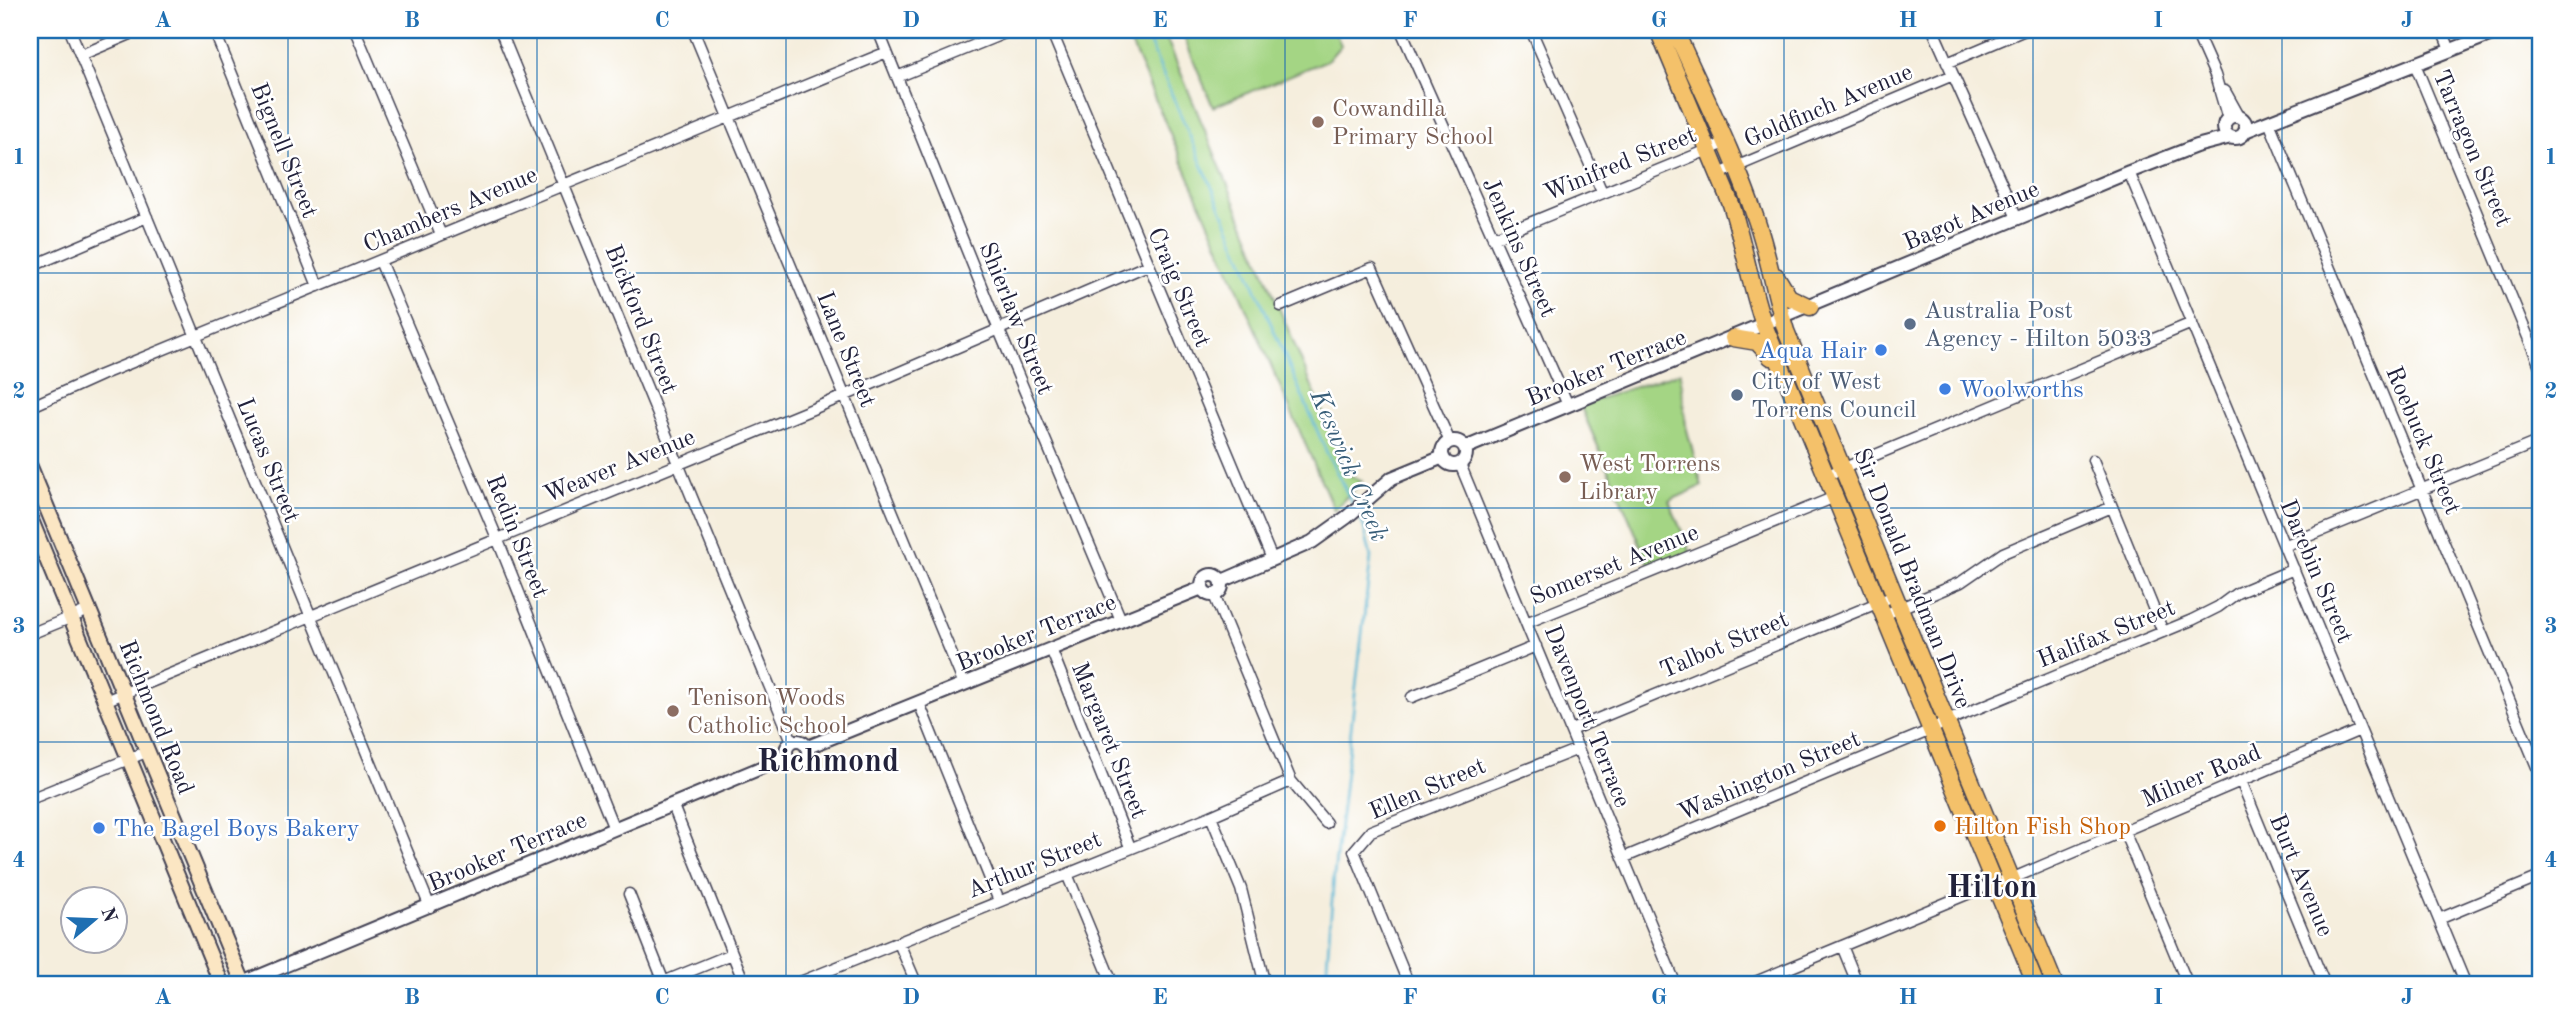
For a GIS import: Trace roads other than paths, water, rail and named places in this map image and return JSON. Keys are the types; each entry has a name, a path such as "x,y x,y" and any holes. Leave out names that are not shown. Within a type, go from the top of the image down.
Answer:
{"main road":[{"name":"Sir Donald Bradman Drive","path":"1658,30 1719,174 1739,229 1752,289 1764,325 1825,476 1947,720 2055,985"},
{"name":"Sir Donald Bradman Drive","path":"1675,30 1736,167 1769,261 1782,318 1843,470 1931,730 2036,985"},
{"path":"1769,261 1789,297 1810,307"},
{"path":"1733,338 1760,344 1786,376"},
{"name":"Richmond Road","path":"30,468 242,985"},
{"name":"Richmond Road","path":"30,518 222,985"}],"street":[{"name":"Lucas Street","path":"70,30 430,907"},
{"path":"81,55 140,30"},
{"name":"Bignell Street","path":"214,30 318,286"},
{"path":"355,30 441,235"},
{"name":"Bickford Street","path":"500,30 792,741"},
{"name":"Lane Street","path":"693,30 964,684"},
{"name":"Shierlaw Street","path":"878,30 999,330 1121,620"},
{"path":"897,77 1012,30"},
{"name":"Craig Street","path":"1051,30 1272,559"},
{"name":"Jenkins Street","path":"1401,30 1568,405"},
{"path":"1531,30 1601,192"},
{"path":"1933,30 2017,218"},
{"name":"Goldfinch Avenue","path":"1947,62 2025,30"},
{"path":"2195,30 2236,126"},
{"path":"2442,30 2450,50"},
{"name":"Bagot Avenue","path":"1764,325 2196,146 2236,126 2265,124 2502,30"},
{"name":"Chambers Avenue","path":"30,407 887,52"},
{"name":"Tarragon Street","path":"2415,64 2540,366"},
{"name":"Goldfinch Avenue","path":"1719,174 1953,75"},
{"name":"Roebuck Street","path":"2265,124 2422,489 2540,774"},
{"name":"Winifred Street","path":"1493,238 1725,143"},
{"name":"Darebin Street","path":"2129,172 2466,985"},
{"path":"30,267 147,217"},
{"name":"Redin Street","path":"380,261 497,538 614,829"},
{"name":"Weaver Avenue","path":"104,701 844,397 1148,265"},
{"path":"1281,306 1371,268 1450,442"},
{"path":"1825,476 2192,323"},
{"name":"Brooker Terrace","path":"1465,449 1764,325"},
{"path":"2284,546 2540,441"},
{"path":"1450,442 1459,442 1465,449 1466,457 1460,464 1450,464 1443,457 1444,446 1450,442"},
{"path":"1222,581 1312,542 1348,517 1392,478 1443,457"},
{"path":"2093,460 2163,632"},
{"name":"Davenport Terrace","path":"1460,464 1676,985"},
{"name":"Somerset Avenue","path":"1526,622 1835,497"},
{"name":"Talbot Street","path":"1571,730 1889,605 1961,582 2003,553 2112,507"},
{"name":"Halifax Street","path":"1931,730 1947,720 2163,632 2210,611 2237,593 2294,569"},
{"path":"1210,575 1219,577 1222,581 1219,593 1214,595 1204,592 1202,588 1203,579 1210,575"},
{"name":"Brooker Terrace","path":"807,747 1202,588"},
{"path":"1214,595 1291,781 1326,823"},
{"path":"30,634 89,610"},
{"path":"1412,697 1536,646"},
{"name":"Margaret Street","path":"1051,649 1130,847"},
{"path":"919,703 999,901"},
{"name":"Washington Street","path":"1623,858 1931,730"},
{"name":"Milner Road","path":"1748,985 1994,883 2011,879 2360,730"},
{"path":"792,741 803,742 807,747 807,758 801,762 796,763 787,757 788,745 792,741"},
{"name":"Ellen Street","path":"1409,985 1354,851 1371,831 1578,749"},
{"path":"30,799 146,751"},
{"name":"Brooker Terrace","path":"242,985 787,757"},
{"name":"Arthur Street","path":"793,985 1291,781"},
{"name":"Burt Avenue","path":"2241,781 2325,985"},
{"path":"673,806 745,985"},
{"path":"1211,816 1241,889 1265,985"},
{"path":"2124,831 2188,985"},
{"path":"1067,874 1113,985"},
{"path":"2439,919 2540,877"},
{"path":"629,894 662,984 732,954"},
{"path":"900,943 917,985"},
{"path":"1842,946 1858,985"}],"waterway":[{"name":"Keswick Creek","path":"1144,30 1326,451 1353,505"},
{"name":"Keswick Creek","path":"1329,985 1327,965 1334,875 1371,557 1358,514"}],"place":[{"name":"Cowandilla Primary School","path":"1318,122"},
{"name":"Australia Post Agency - Hilton 5033","path":"1910,324"},
{"name":"Aqua Hair","path":"1881,350"},
{"name":"Woolworths","path":"1945,389"},
{"name":"City of West Torrens Council","path":"1737,395"},
{"name":"West Torrens Library","path":"1565,477"},
{"name":"Tenison Woods Catholic School","path":"673,711"},
{"name":"Hilton Fish Shop","path":"1940,826"},
{"name":"The Bagel Boys Bakery","path":"99,828"}],"district":[{"name":"Richmond","path":"828,760"},
{"name":"Hilton","path":"1992,886"}]}
